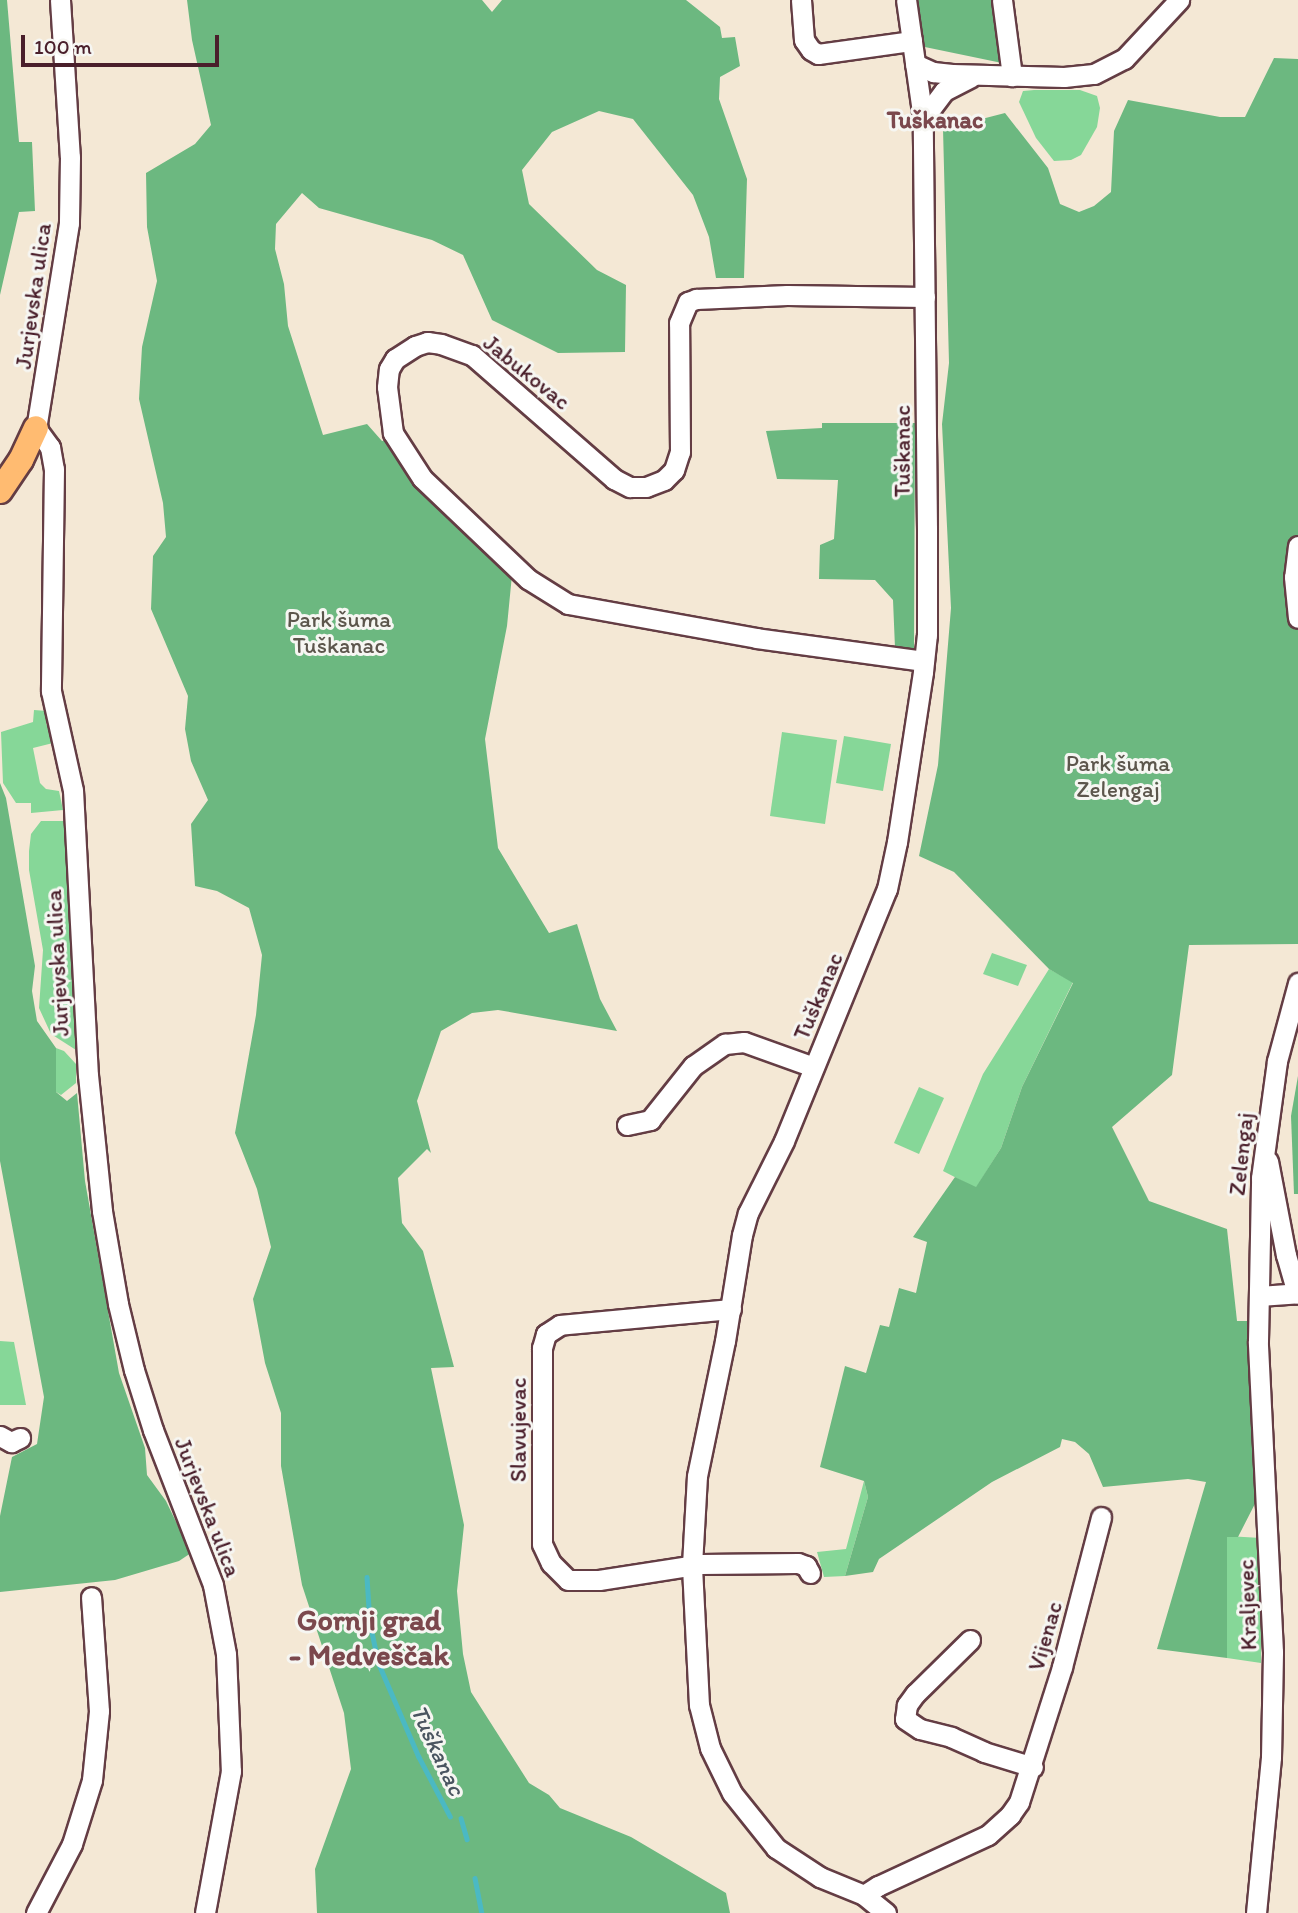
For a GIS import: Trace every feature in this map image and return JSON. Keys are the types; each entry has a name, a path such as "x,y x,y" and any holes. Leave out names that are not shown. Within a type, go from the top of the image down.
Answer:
{"main road":[{"path":"0,492 21,460 36,428"}],"street":[{"name":"Jurjevska ulica","path":"60,0 70,157 69,212 46,382 36,428 50,447 54,469 51,691 73,790 88,1076 102,1211 121,1324 164,1463 213,1585 226,1654 231,1771 205,1913"},
{"path":"801,0 804,40 811,50 818,54 912,41"},
{"name":"Tuškanac","path":"886,1913 864,1895 820,1877 775,1847 732,1793 710,1748 699,1705 692,1565 697,1476 748,1213 784,1141 887,889 897,842 924,661 927,635 923,119 906,0"},
{"path":"1002,0 1012,76"},
{"path":"915,64 933,72 979,76 1064,77 1103,71 1138,46 1179,0"},
{"path":"923,119 930,106 950,86 979,76"},
{"name":"Jabukovac","path":"924,661 757,638 568,604 528,579 422,478 393,433 387,387 389,369 395,359 415,346 427,342 441,344 472,355 614,480 630,487 646,487 664,480 674,470 680,452 679,323 688,302 696,299 787,295 925,297"},
{"path":"1298,546 1294,577 1298,618"},
{"name":"Zelengaj","path":"1259,1296 1261,1178 1277,1061 1298,983"},
{"path":"626,1125 650,1120 693,1066 725,1044 744,1042 814,1067"},
{"path":"1259,1296 1297,1293 1286,1255 1265,1149"},
{"name":"Kraljevec","path":"1256,1913 1271,1756 1273,1652 1258,1341 1259,1296"},
{"name":"Slavujevac","path":"692,1565 599,1580 568,1580 551,1563 542,1544 542,1348 546,1334 560,1325 731,1309"},
{"path":"0,1436 11,1442 20,1438"},
{"name":"Vijenac","path":"864,1895 988,1835 1010,1815 1019,1802 1032,1767 1084,1587 1101,1517"},
{"path":"692,1565 798,1563 806,1566 810,1573"},
{"path":"36,1913 72,1844 92,1780 99,1710 91,1597"},
{"path":"971,1640 915,1694 907,1705 905,1719 920,1729 951,1737 984,1752 1032,1767"}],"green space":[{"path":"0,0 7,0 19,142 32,142 35,211 19,212 0,295"},
{"name":"Park šuma Tuškanac","path":"187,0 482,0 492,12 502,0 686,0 720,27 722,38 735,37 740,66 720,77 719,99 747,179 744,278 716,278 709,237 693,195 633,119 599,111 552,132 522,170 529,204 597,270 626,285 625,352 558,353 492,320 463,255 432,240 319,208 302,193 276,224 275,249 284,284 288,326 323,435 367,424 382,441 389,440 512,575 507,626 485,739 498,848 549,933 577,924 600,999 617,1031 498,1010 472,1013 441,1031 417,1101 431,1153 427,1149 398,1178 402,1223 423,1251 454,1367 431,1368 464,1525 457,1591 463,1654 471,1692 529,1783 549,1795 560,1808 631,1837 726,1893 730,1913 317,1913 315,1869 351,1769 344,1713 302,1585 281,1466 281,1413 265,1363 253,1299 271,1247 257,1189 235,1133 256,1015 262,955 249,908 217,891 195,886 191,824 208,800 191,761 185,729 188,696 151,609 153,556 166,537 163,503 139,399 142,347 157,281 147,227 146,173 195,144 211,125 192,40"},
{"path":"913,0 997,0 1002,63 920,46"},
{"name":"Park šuma Zelengaj","path":"1274,58 1298,59 1298,944 1189,945 1172,1075 1112,1127 1149,1201 1227,1229 1237,1321 1252,1321 1262,1490 1238,1537 1227,1537 1227,1658 1157,1649 1206,1482 1188,1479 1103,1487 1089,1454 1075,1442 1062,1439 1060,1447 992,1482 879,1559 873,1572 845,1576 868,1497 864,1481 820,1467 845,1366 866,1373 880,1325 889,1327 899,1288 916,1293 927,1242 913,1237 955,1177 976,1187 1001,1148 1022,1087 1073,983 1049,969 954,872 919,856 938,765 951,608 942,424 949,363 943,129 1005,113 1048,168 1060,204 1079,212 1094,206 1111,192 1114,131 1128,100 1220,117 1245,117"},
{"path":"1080,90 1097,96 1100,108 1097,127 1081,155 1071,160 1054,161 1036,138 1019,102 1023,91"},
{"path":"822,423 915,423 914,648 895,648 893,600 875,580 819,579 820,545 834,539 838,480 777,479 766,431 822,428"},
{"path":"34,710 47,711 46,723 53,743 33,748 40,783 46,789 59,791 63,810 31,813 31,803 16,803 3,783 1,732 33,722"},
{"path":"782,732 837,740 825,824 770,816"},
{"path":"844,736 891,744 883,791 836,783"},
{"path":"0,783 6,798 35,966 32,991 37,1021 56,1048 56,1092 67,1101 77,1093 85,1181 119,1373 145,1448 147,1475 166,1501 191,1553 179,1561 115,1580 0,1592 0,1516 12,1457 37,1444 44,1397 0,1161"},
{"path":"41,821 64,821 76,1050 51,1034 39,1008 43,950 29,870 29,851 31,834"},
{"path":"992,953 1027,965 1018,986 983,974"},
{"path":"1049,969 1073,982 1022,1087 1001,1148 976,1188 943,1171 983,1074"},
{"path":"56,1048 64,1051 76,1064 76,1083 61,1095 56,1092"},
{"path":"1298,1076 1298,1194 1294,1194 1291,1116"},
{"path":"919,1087 944,1098 919,1154 894,1143"},
{"path":"0,1341 14,1342 26,1405 0,1405"},
{"path":"864,1481 868,1497 845,1576 824,1577 817,1552 846,1549"},
{"path":"1227,1536 1261,1538 1261,1663 1227,1658"}],"waterway":[{"name":"Tuškanac","path":"367,1577 370,1623 378,1662 419,1757 450,1816"},
{"name":"Tuškanac","path":"461,1818 467,1839"},
{"name":"Tuškanac","path":"475,1878 482,1913"}],"district":[{"name":"Tuškanac","path":"935,120"},
{"name":"Gornji grad - Medveščak","path":"369,1637"}]}
